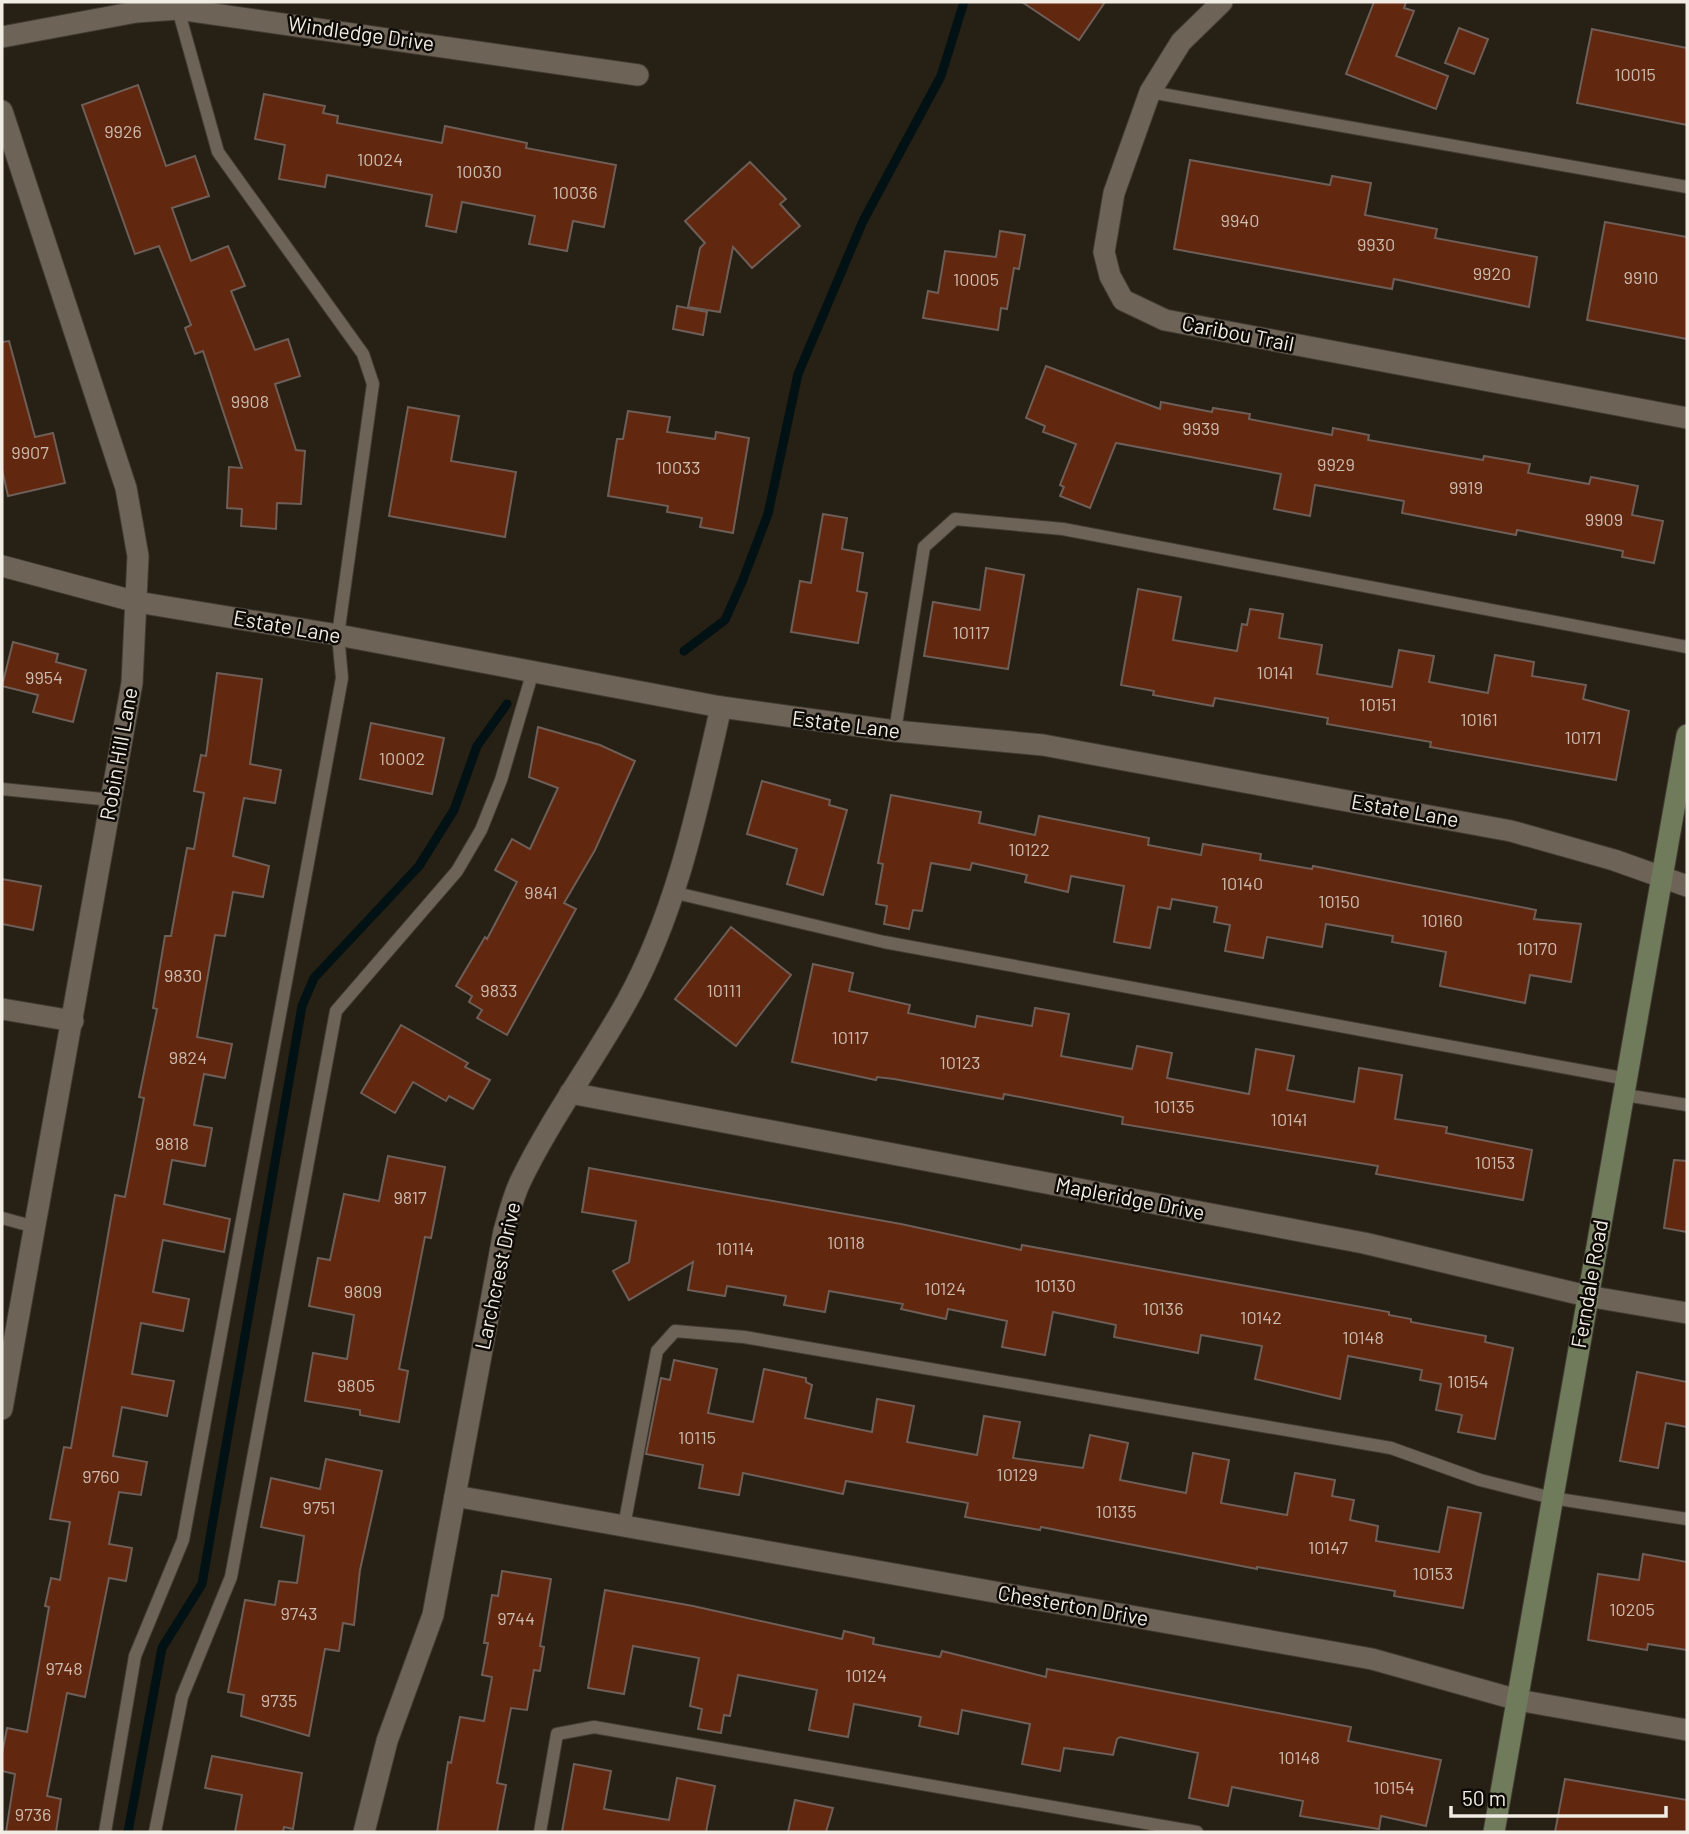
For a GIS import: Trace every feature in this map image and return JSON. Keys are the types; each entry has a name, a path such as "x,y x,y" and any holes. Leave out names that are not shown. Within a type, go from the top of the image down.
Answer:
{"street":[{"name":"Caribou Trail","path":"1222,2 1181,42 1150,92 1114,194 1104,252 1110,276 1123,300 1165,320 1687,418"},
{"name":"Windledge Drive","path":"2,37 155,6 638,75"},
{"name":"Robin Hill Lane","path":"2,111 126,488 138,556 132,683 2,1409"},
{"name":"Estate Lane","path":"2,566 137,602 338,635 721,707 895,732 1043,744 1511,831 1687,886"},
{"name":"Larchcrest Drive","path":"364,1832 387,1741 433,1615 504,1231 519,1183 570,1093 628,1000 691,838 721,707"},
{"name":"Ferndale Road","path":"1494,1832 1687,735"},
{"path":"2,1009 73,1021"},
{"name":"Mapleridge Drive","path":"570,1093 1364,1243 1587,1296 1687,1313"},
{"name":"Chesterton Drive","path":"455,1496 1372,1659 1518,1700 1687,1730"}],"lane":[{"path":"105,1832 135,1656 183,1540 342,678 338,635 373,384 363,354 218,152 178,9"},
{"path":"1150,92 1687,187"},
{"path":"895,732 924,547 955,519 1063,529 1687,647"},
{"path":"155,1832 182,1697 231,1577 336,1011 457,871 481,830 501,780 533,671"},
{"path":"2,789 111,800"},
{"path":"672,892 884,942 1626,1087 1687,1105"},
{"path":"2,1218 35,1227"},
{"path":"624,1526 657,1351 675,1331 744,1337 1391,1448 1480,1480 1552,1498 1687,1519"},
{"path":"540,1832 557,1734 594,1727 1197,1832"}],"building":[{"path":"1022,2 1105,2 1079,40"},
{"path":"1374,2 1406,2 1404,8 1414,11 1396,56 1448,76 1436,109 1346,74"},
{"path":"1459,28 1488,39 1474,74 1445,63"},
{"path":"1592,29 1687,48 1687,125 1577,103"},
{"path":"138,85 166,166 195,156 209,196 172,208 191,261 228,246 245,286 231,291 255,350 288,339 300,376 275,384 296,450 305,451 301,504 277,503 276,529 241,526 242,509 227,508 229,467 242,468 203,351 195,354 185,328 191,325 159,246 135,254 82,105"},
{"path":"264,94 325,106 323,113 338,116 337,123 442,143 445,126 527,143 526,148 616,165 604,227 573,221 567,251 529,244 535,216 462,202 456,232 426,226 432,195 327,175 325,187 279,179 285,145 255,139"},
{"path":"1190,160 1330,185 1332,176 1371,183 1365,215 1437,229 1435,238 1537,257 1529,307 1394,279 1392,289 1174,249"},
{"path":"750,162 786,199 780,204 800,226 752,268 733,247 720,312 688,307 700,248 705,243 685,221"},
{"path":"1605,222 1687,237 1687,339 1587,320"},
{"path":"1000,231 1025,235 1019,269 1014,268 1007,309 1001,308 998,330 923,318 928,291 938,293 945,251 996,257"},
{"path":"677,306 707,312 703,335 673,329"},
{"path":"9,341 35,437 53,433 65,483 8,496 2,469 2,342"},
{"path":"1046,366 1160,409 1161,402 1212,412 1213,408 1250,414 1249,419 1332,435 1333,428 1369,435 1368,440 1483,460 1484,456 1530,464 1528,473 1589,484 1591,477 1638,486 1632,515 1663,521 1654,563 1622,557 1623,551 1517,530 1516,535 1402,513 1404,501 1315,485 1310,516 1274,509 1281,474 1116,443 1090,508 1060,496 1064,487 1060,485 1076,444 1043,432 1045,426 1026,418"},
{"path":"408,407 459,416 451,461 516,472 505,537 389,516"},
{"path":"628,411 670,417 667,432 715,439 716,432 749,438 733,533 700,527 702,518 667,512 668,506 608,496 617,439 623,439"},
{"path":"823,514 847,518 842,549 863,553 857,591 867,593 858,643 791,632 800,581 811,583"},
{"path":"986,568 1024,575 1008,669 924,656 933,602 980,610"},
{"path":"1138,589 1181,597 1173,640 1237,651 1242,624 1247,625 1250,609 1283,614 1279,638 1322,645 1317,674 1392,687 1399,650 1434,656 1429,682 1488,693 1495,655 1534,662 1532,676 1586,685 1583,699 1629,711 1616,780 1430,747 1431,742 1327,724 1328,718 1215,698 1213,706 1153,695 1154,691 1121,685"},
{"path":"13,642 58,654 56,662 86,670 73,722 33,712 38,695 2,686"},
{"path":"217,673 262,679 250,764 281,770 275,803 244,798 233,856 269,866 263,897 233,892 225,936 215,935 197,1037 232,1044 225,1078 204,1074 194,1125 212,1128 205,1166 172,1160 164,1204 230,1219 224,1252 163,1240 153,1292 189,1299 183,1331 141,1323 132,1374 174,1381 167,1416 122,1407 113,1456 147,1462 141,1495 119,1492 109,1544 132,1548 126,1581 109,1578 85,1697 67,1693 47,1796 61,1799 56,1832 6,1832 15,1774 2,1771 2,1754 7,1728 27,1732 49,1607 45,1606 51,1578 60,1580 70,1522 50,1519 64,1447 71,1448 115,1195 125,1197 144,1098 139,1097 157,1009 153,1008 165,936 171,936 187,848 194,849 204,793 194,791 201,755 206,756"},
{"path":"371,723 444,738 432,794 360,779"},
{"path":"538,727 600,745 635,761 595,850 564,903 576,909 507,1035 477,1018 482,1010 469,1002 472,996 456,986 485,937 487,939 517,882 495,870 512,839 530,849 558,788 529,777"},
{"path":"762,781 830,800 829,805 847,810 823,895 787,884 797,849 747,834"},
{"path":"891,795 981,812 979,823 1035,835 1039,816 1149,838 1148,845 1201,855 1203,844 1261,854 1260,860 1312,869 1313,866 1536,910 1534,919 1581,924 1571,982 1530,975 1525,1003 1440,986 1446,952 1392,942 1393,936 1326,924 1322,947 1267,937 1263,958 1225,951 1230,925 1214,922 1217,907 1172,899 1170,909 1158,907 1150,948 1114,942 1124,886 1071,876 1068,892 1025,882 1027,875 972,863 970,870 931,863 922,911 913,910 909,929 884,924 887,906 876,904 883,864 878,863"},
{"path":"2,879 41,886 33,930 2,924"},
{"path":"731,927 791,975 736,1046 675,999"},
{"path":"813,964 853,973 849,991 910,1005 908,1013 975,1027 977,1016 1032,1026 1035,1008 1069,1014 1061,1056 1132,1069 1137,1046 1172,1053 1167,1078 1249,1094 1256,1049 1294,1056 1287,1090 1354,1102 1359,1068 1402,1075 1395,1119 1447,1127 1446,1133 1532,1150 1523,1200 1376,1174 1378,1166 1122,1124 1123,1117 1004,1094 1003,1099 894,1079 877,1077 876,1080 792,1062"},
{"path":"401,1025 468,1063 465,1067 490,1080 473,1109 449,1096 446,1101 413,1082 395,1113 361,1093"},
{"path":"388,1156 445,1167 431,1238 425,1237 399,1369 408,1371 399,1422 360,1415 360,1410 305,1401 313,1353 347,1359 354,1315 309,1306 318,1258 330,1260 344,1194 379,1201"},
{"path":"1674,1160 1687,1161 1687,1232 1664,1228"},
{"path":"589,1168 901,1224 1021,1250 1022,1245 1389,1312 1389,1315 1411,1319 1411,1322 1486,1336 1485,1342 1513,1348 1495,1439 1458,1432 1462,1415 1436,1410 1441,1384 1420,1380 1422,1370 1348,1356 1340,1399 1255,1379 1262,1346 1201,1335 1198,1353 1114,1337 1116,1325 1053,1312 1045,1355 1002,1347 1007,1321 948,1309 946,1319 901,1309 903,1304 829,1291 825,1312 784,1305 786,1296 727,1286 725,1296 688,1290 693,1262 629,1300 613,1271 629,1262 636,1221 582,1212"},
{"path":"674,1360 717,1369 708,1413 753,1422 764,1369 806,1378 806,1382 812,1385 805,1418 872,1432 877,1399 914,1406 907,1442 977,1455 984,1416 1020,1422 1013,1458 1083,1468 1090,1435 1128,1443 1120,1480 1186,1493 1193,1453 1229,1460 1221,1503 1287,1515 1295,1473 1335,1480 1332,1496 1354,1500 1350,1520 1378,1526 1376,1541 1439,1552 1448,1507 1481,1513 1463,1608 1394,1596 1395,1591 1257,1569 1041,1527 1040,1530 965,1517 968,1503 846,1481 843,1494 743,1473 739,1495 699,1488 703,1465 646,1454 661,1378 670,1380"},
{"path":"1637,1372 1687,1382 1687,1427 1666,1423 1658,1468 1620,1461"},
{"path":"326,1459 382,1471 360,1570 354,1625 343,1623 339,1651 325,1649 309,1736 241,1716 244,1695 228,1692 245,1600 275,1605 279,1581 297,1583 304,1536 261,1527 271,1478 320,1489"},
{"path":"1643,1554 1687,1562 1687,1650 1648,1644 1647,1650 1588,1640 1598,1574 1639,1580"},
{"path":"502,1571 551,1579 540,1646 544,1647 540,1671 534,1670 527,1710 511,1708 497,1783 506,1785 497,1832 437,1832 448,1762 451,1763 460,1717 484,1721 492,1677 482,1675 488,1643 484,1643 492,1595 498,1596"},
{"path":"605,1590 693,1606 842,1639 844,1631 874,1638 873,1644 940,1657 942,1651 1046,1677 1047,1669 1351,1727 1348,1741 1441,1760 1426,1826 1381,1816 1379,1829 1300,1816 1303,1801 1232,1787 1228,1806 1189,1798 1198,1753 1120,1737 1113,1755 1064,1748 1060,1771 1022,1764 1030,1724 962,1710 958,1734 919,1726 921,1717 854,1704 848,1737 809,1730 817,1690 738,1675 730,1716 724,1715 721,1733 698,1729 702,1709 690,1706 699,1658 633,1646 624,1694 588,1688"},
{"path":"212,1756 302,1773 293,1829 284,1827 283,1832 235,1832 242,1795 205,1788"},
{"path":"574,1764 611,1771 604,1809 669,1820 677,1778 715,1786 706,1832 562,1832"},
{"path":"1565,1779 1687,1800 1687,1832 1555,1832"},
{"path":"795,1800 833,1808 826,1832 788,1832"}],"waterway":[{"path":"684,651 725,620 742,582 768,514 798,374 863,221 941,76 964,2"},
{"path":"128,1832 162,1648 202,1584 302,1006 314,978 419,866 454,810 477,746 507,704"}]}
